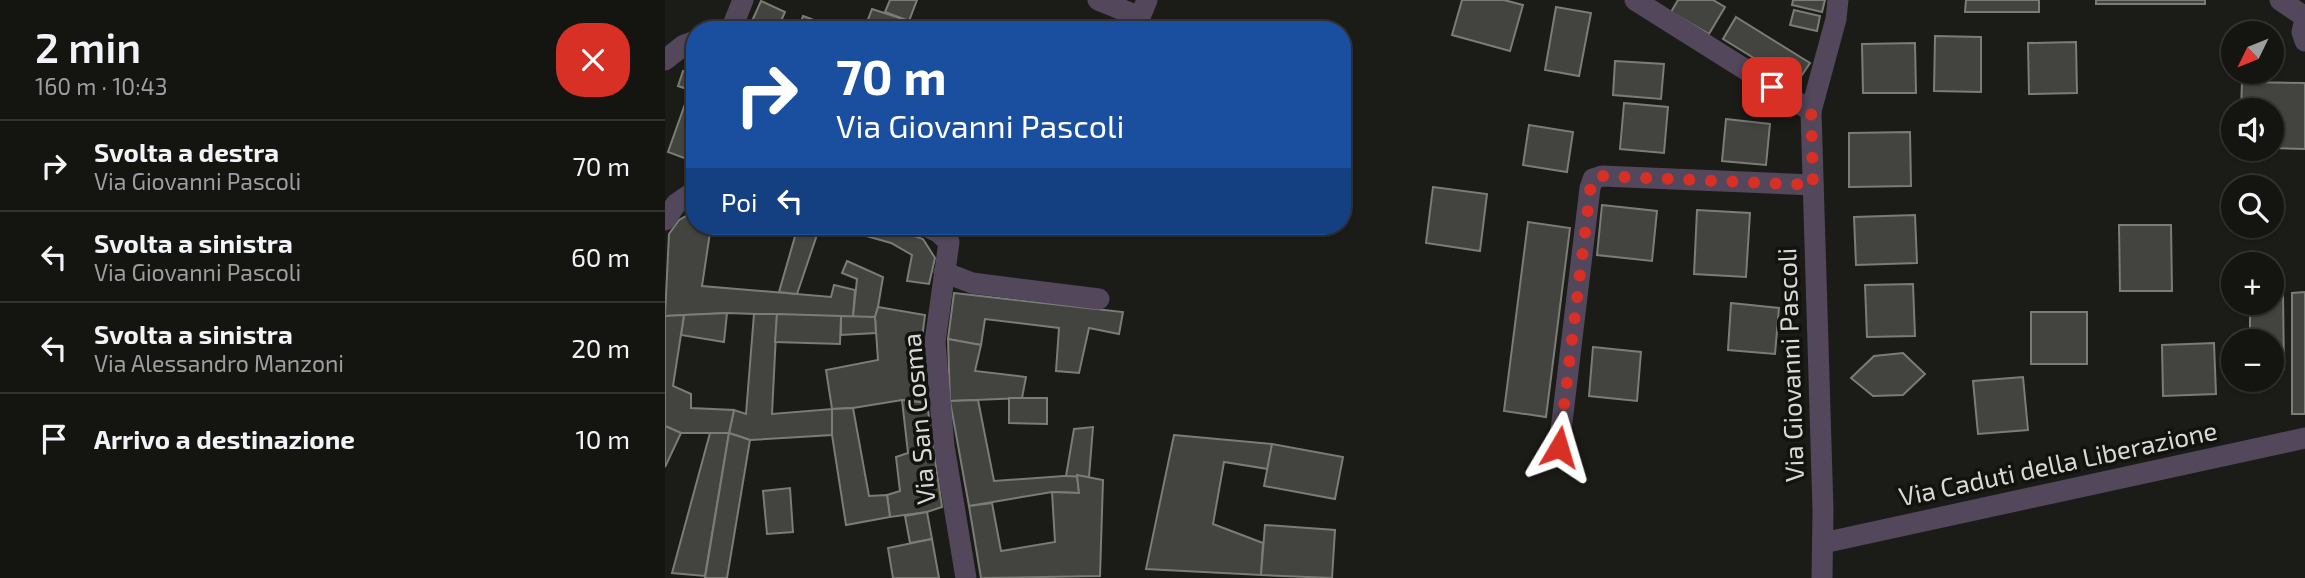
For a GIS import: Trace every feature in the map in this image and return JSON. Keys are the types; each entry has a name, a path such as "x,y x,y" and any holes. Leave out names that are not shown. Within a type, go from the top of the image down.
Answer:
{"street":[{"path":"735,21 743,0"},
{"path":"1098,0 1140,17 1147,0"},
{"path":"1636,0 1811,111"},
{"name":"Via Giovanni Pascoli","path":"1822,578 1811,111 1836,19 1838,0"},
{"path":"2280,0 2305,18 2302,32 2305,41"},
{"path":"665,60 686,44"},
{"path":"1559,447 1593,179 1602,176 1813,185"},
{"path":"665,220 676,204 686,197"},
{"name":"Via San Cosma","path":"941,235 949,242 936,342 944,446 965,578"},
{"path":"944,272 972,283 1099,299"},
{"name":"Via Caduti della Liberazione","path":"1823,543 2305,438"}],"building":[{"path":"890,0 917,0 909,21 885,12"},
{"path":"1462,0 1504,0 1523,5 1510,51 1452,35"},
{"path":"1678,0 1713,0 1725,7 1709,34 1671,12"},
{"path":"1793,0 1825,0 1822,12 1792,5"},
{"path":"1966,0 2039,0 2039,12 1965,12"},
{"path":"2096,0 2205,0 2205,4 2096,4"},
{"path":"761,1 785,12 781,21 752,21"},
{"path":"1556,7 1591,13 1579,76 1545,70"},
{"path":"872,9 900,18 899,21 867,21"},
{"path":"1794,10 1820,16 1817,31 1790,25"},
{"path":"803,16 817,21 801,21"},
{"path":"1736,17 1810,63 1796,84 1723,39"},
{"path":"1935,36 1981,37 1981,92 1934,91"},
{"path":"2076,42 2077,93 2029,94 2028,43"},
{"path":"1915,43 1916,93 1863,93 1862,44"},
{"path":"1615,61 1664,64 1661,99 1613,95"},
{"path":"683,71 686,72 686,89 678,86"},
{"path":"2305,83 2305,149 2284,148 2284,98 2241,98 2242,84"},
{"path":"686,101 686,159 668,152"},
{"path":"1624,103 1668,107 1664,153 1620,149"},
{"path":"1726,119 1770,124 1766,165 1722,161"},
{"path":"1529,125 1573,132 1567,172 1523,165"},
{"path":"1910,132 1911,186 1849,187 1849,133"},
{"path":"1433,187 1487,194 1480,251 1426,243"},
{"path":"1602,205 1657,211 1652,261 1597,255"},
{"path":"1697,210 1750,213 1746,277 1694,274"},
{"path":"1915,215 1917,263 1856,265 1854,217"},
{"path":"686,216 686,235 710,235 702,286 831,297 834,285 855,290 853,317 727,313 665,316 669,234 679,220"},
{"path":"1528,222 1570,228 1546,417 1504,411"},
{"path":"2119,225 2171,225 2172,291 2120,291"},
{"path":"795,235 817,235 797,294 779,292"},
{"path":"863,235 911,235 923,239 935,258 929,284 907,281 912,255 891,243"},
{"path":"847,261 883,277 875,317 853,317 857,279 842,273"},
{"path":"1913,284 1915,336 1867,337 1865,285"},
{"path":"2305,292 2305,414 2292,414 2292,293"},
{"path":"954,293 1123,312 1119,334 1089,328 1079,373 1056,371 1059,328 985,319 981,345 948,339"},
{"path":"1731,303 1779,308 1775,354 1728,350"},
{"path":"878,307 925,315 919,362 927,403 902,400 832,409 826,370 878,360 875,317"},
{"path":"2031,312 2087,312 2087,364 2031,364"},
{"path":"727,313 724,342 681,335 684,315"},
{"path":"754,314 777,314 772,414 832,409 832,435 750,440 729,433 734,410 746,414"},
{"path":"777,314 841,316 840,344 775,342"},
{"path":"684,315 673,386 691,394 691,408 734,410 729,433 681,433 665,426 665,316"},
{"path":"2250,315 2283,315 2283,329 2250,329"},
{"path":"841,316 875,317 876,333 841,335"},
{"path":"948,339 981,345 975,371 1026,377 1022,398 950,401"},
{"path":"2214,343 2216,394 2163,396 2162,345"},
{"path":"1593,347 1641,352 1637,401 1589,396"},
{"path":"1903,353 1925,374 1903,395 1873,396 1851,378 1874,356"},
{"path":"2023,377 2028,430 1978,434 1973,381"},
{"path":"1009,398 1047,398 1047,424 1009,423"},
{"path":"902,400 927,403 942,507 890,517 887,495 900,491 896,457 908,453"},
{"path":"978,400 994,481 1077,475 1079,493 1052,492 969,506 950,401"},
{"path":"853,408 869,496 887,495 890,517 846,525 832,435 832,409"},
{"path":"665,426 681,433 665,467"},
{"path":"1093,427 1089,477 1066,476 1074,429"},
{"path":"710,433 729,433 705,576 672,573"},
{"path":"729,433 750,440 727,578 705,578"},
{"path":"1174,435 1272,444 1268,469 1224,462 1213,524 1263,543 1261,575 1146,569"},
{"path":"1272,444 1343,457 1335,499 1264,486"},
{"path":"1077,475 1103,480 1100,576 981,578 969,506 992,503 1001,551 1055,542 1052,492 1079,493"},
{"path":"790,488 793,532 767,534 763,491"},
{"path":"927,512 932,539 910,543 905,516"},
{"path":"1265,525 1335,530 1332,578 1261,575"},
{"path":"932,539 939,578 893,578 888,548"}],"route":[{"path":"1559,447 1586,214 1593,179 1602,176 1813,185 1811,111 1772,87"}]}
